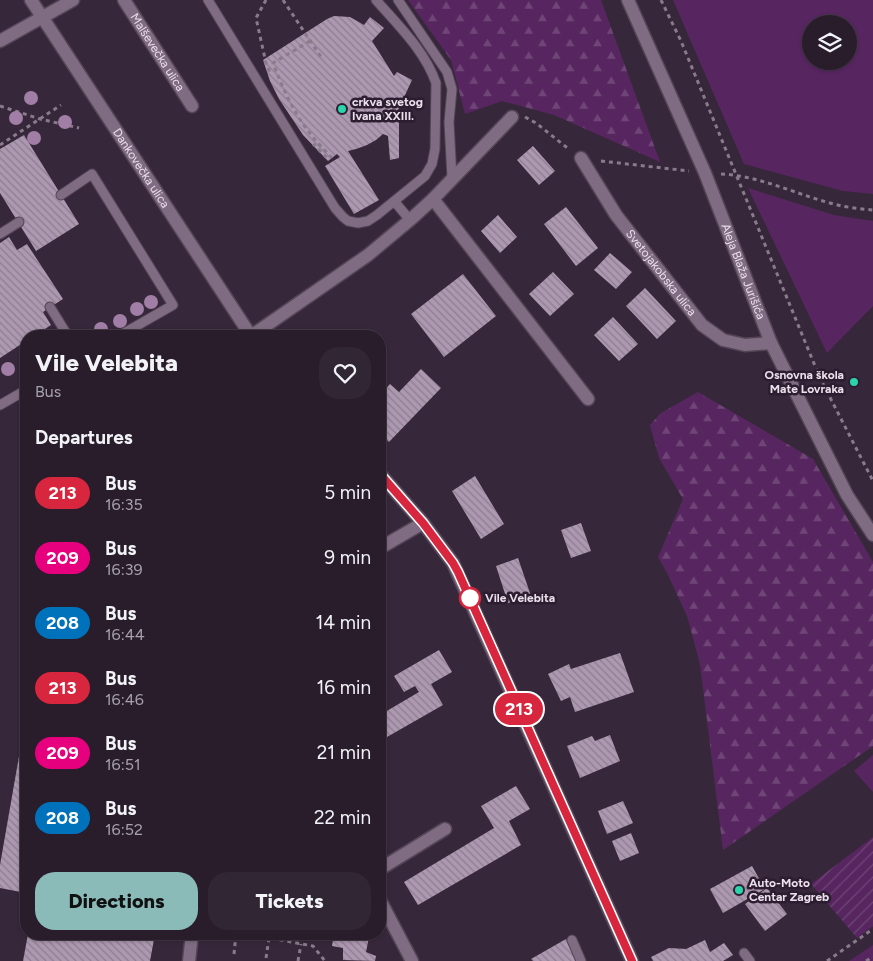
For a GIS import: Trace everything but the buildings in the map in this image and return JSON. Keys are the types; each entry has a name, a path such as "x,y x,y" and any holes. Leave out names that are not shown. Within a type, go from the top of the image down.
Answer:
{"street":[{"name":"Dankovečka ulica","path":"31,0 247,330"},
{"path":"0,41 73,0"},
{"name":"Malševečka ulica","path":"124,0 192,106"},
{"name":"Aleja Blaža Jurišića","path":"628,0 705,173 771,343 847,495 873,535"},
{"path":"260,330 368,255 410,220 433,199 512,117"},
{"name":"Svetojakobska ulica","path":"581,158 616,216 702,325 723,340 745,345 771,343"},
{"path":"433,199 588,399"},
{"path":"386,481 423,523 458,572 632,961"},
{"path":"386,545 423,523"},
{"path":"386,864 445,829"},
{"path":"386,911 412,961"},
{"path":"189,961 191,940"}],"lane":[{"path":"208,0 335,208 348,221 358,223 368,221 377,215 425,176 432,164 435,149 436,83 422,55 376,0"},
{"path":"398,0 447,72 452,89 449,122 452,178"},
{"path":"61,196 92,174 173,305 129,330"},
{"path":"394,201 410,220"},
{"path":"0,234 19,222"},
{"path":"50,307 64,330"},
{"path":"0,405 20,393"},
{"path":"572,940 581,961"},
{"path":"744,953 750,961"}],"path":[{"path":"266,0 256,18 266,63 272,78"},
{"path":"283,0 323,60"},
{"path":"661,0 681,41 820,378 873,479"},
{"path":"310,41 273,63 295,112 313,137 331,157 328,159 310,141"},
{"path":"0,145 61,105"},
{"path":"0,106 40,119 79,128"},
{"path":"512,117 523,116 536,122 581,158 692,171"},
{"path":"296,122 305,134"},
{"path":"720,174 736,175 842,206 873,210"},
{"path":"827,961 873,929"},
{"path":"234,954 235,940"},
{"path":"266,958 270,940"},
{"path":"280,940 313,946 325,961"},
{"path":"298,961 301,944"},
{"path":"866,961 873,957"}],"green space":[{"path":"408,0 601,0 660,162 554,115 502,101 465,114 451,60"},
{"path":"673,0 873,0 873,194 843,191 744,164"},
{"path":"748,188 834,215 873,221 873,306 827,353"},
{"path":"698,392 813,459 873,562 873,746 723,850 700,664 687,616 658,557 683,499 659,458 650,425 661,413"},
{"path":"873,755 873,792 854,771"},
{"path":"873,837 873,926 857,938 811,884"},
{"path":"873,945 873,961 849,961"}],"bus line":[{"name":"213","path":"386,480 423,523 458,572 632,961"}],"place":[{"name":"crkva svetog Ivana XXIII.","path":"342,109"},
{"name":"Osnovna škola Mate Lovraka","path":"854,382"},
{"name":"Vile Velebita","path":"470,598"},
{"name":"Auto-Moto Centar Zagreb","path":"739,890"}]}
